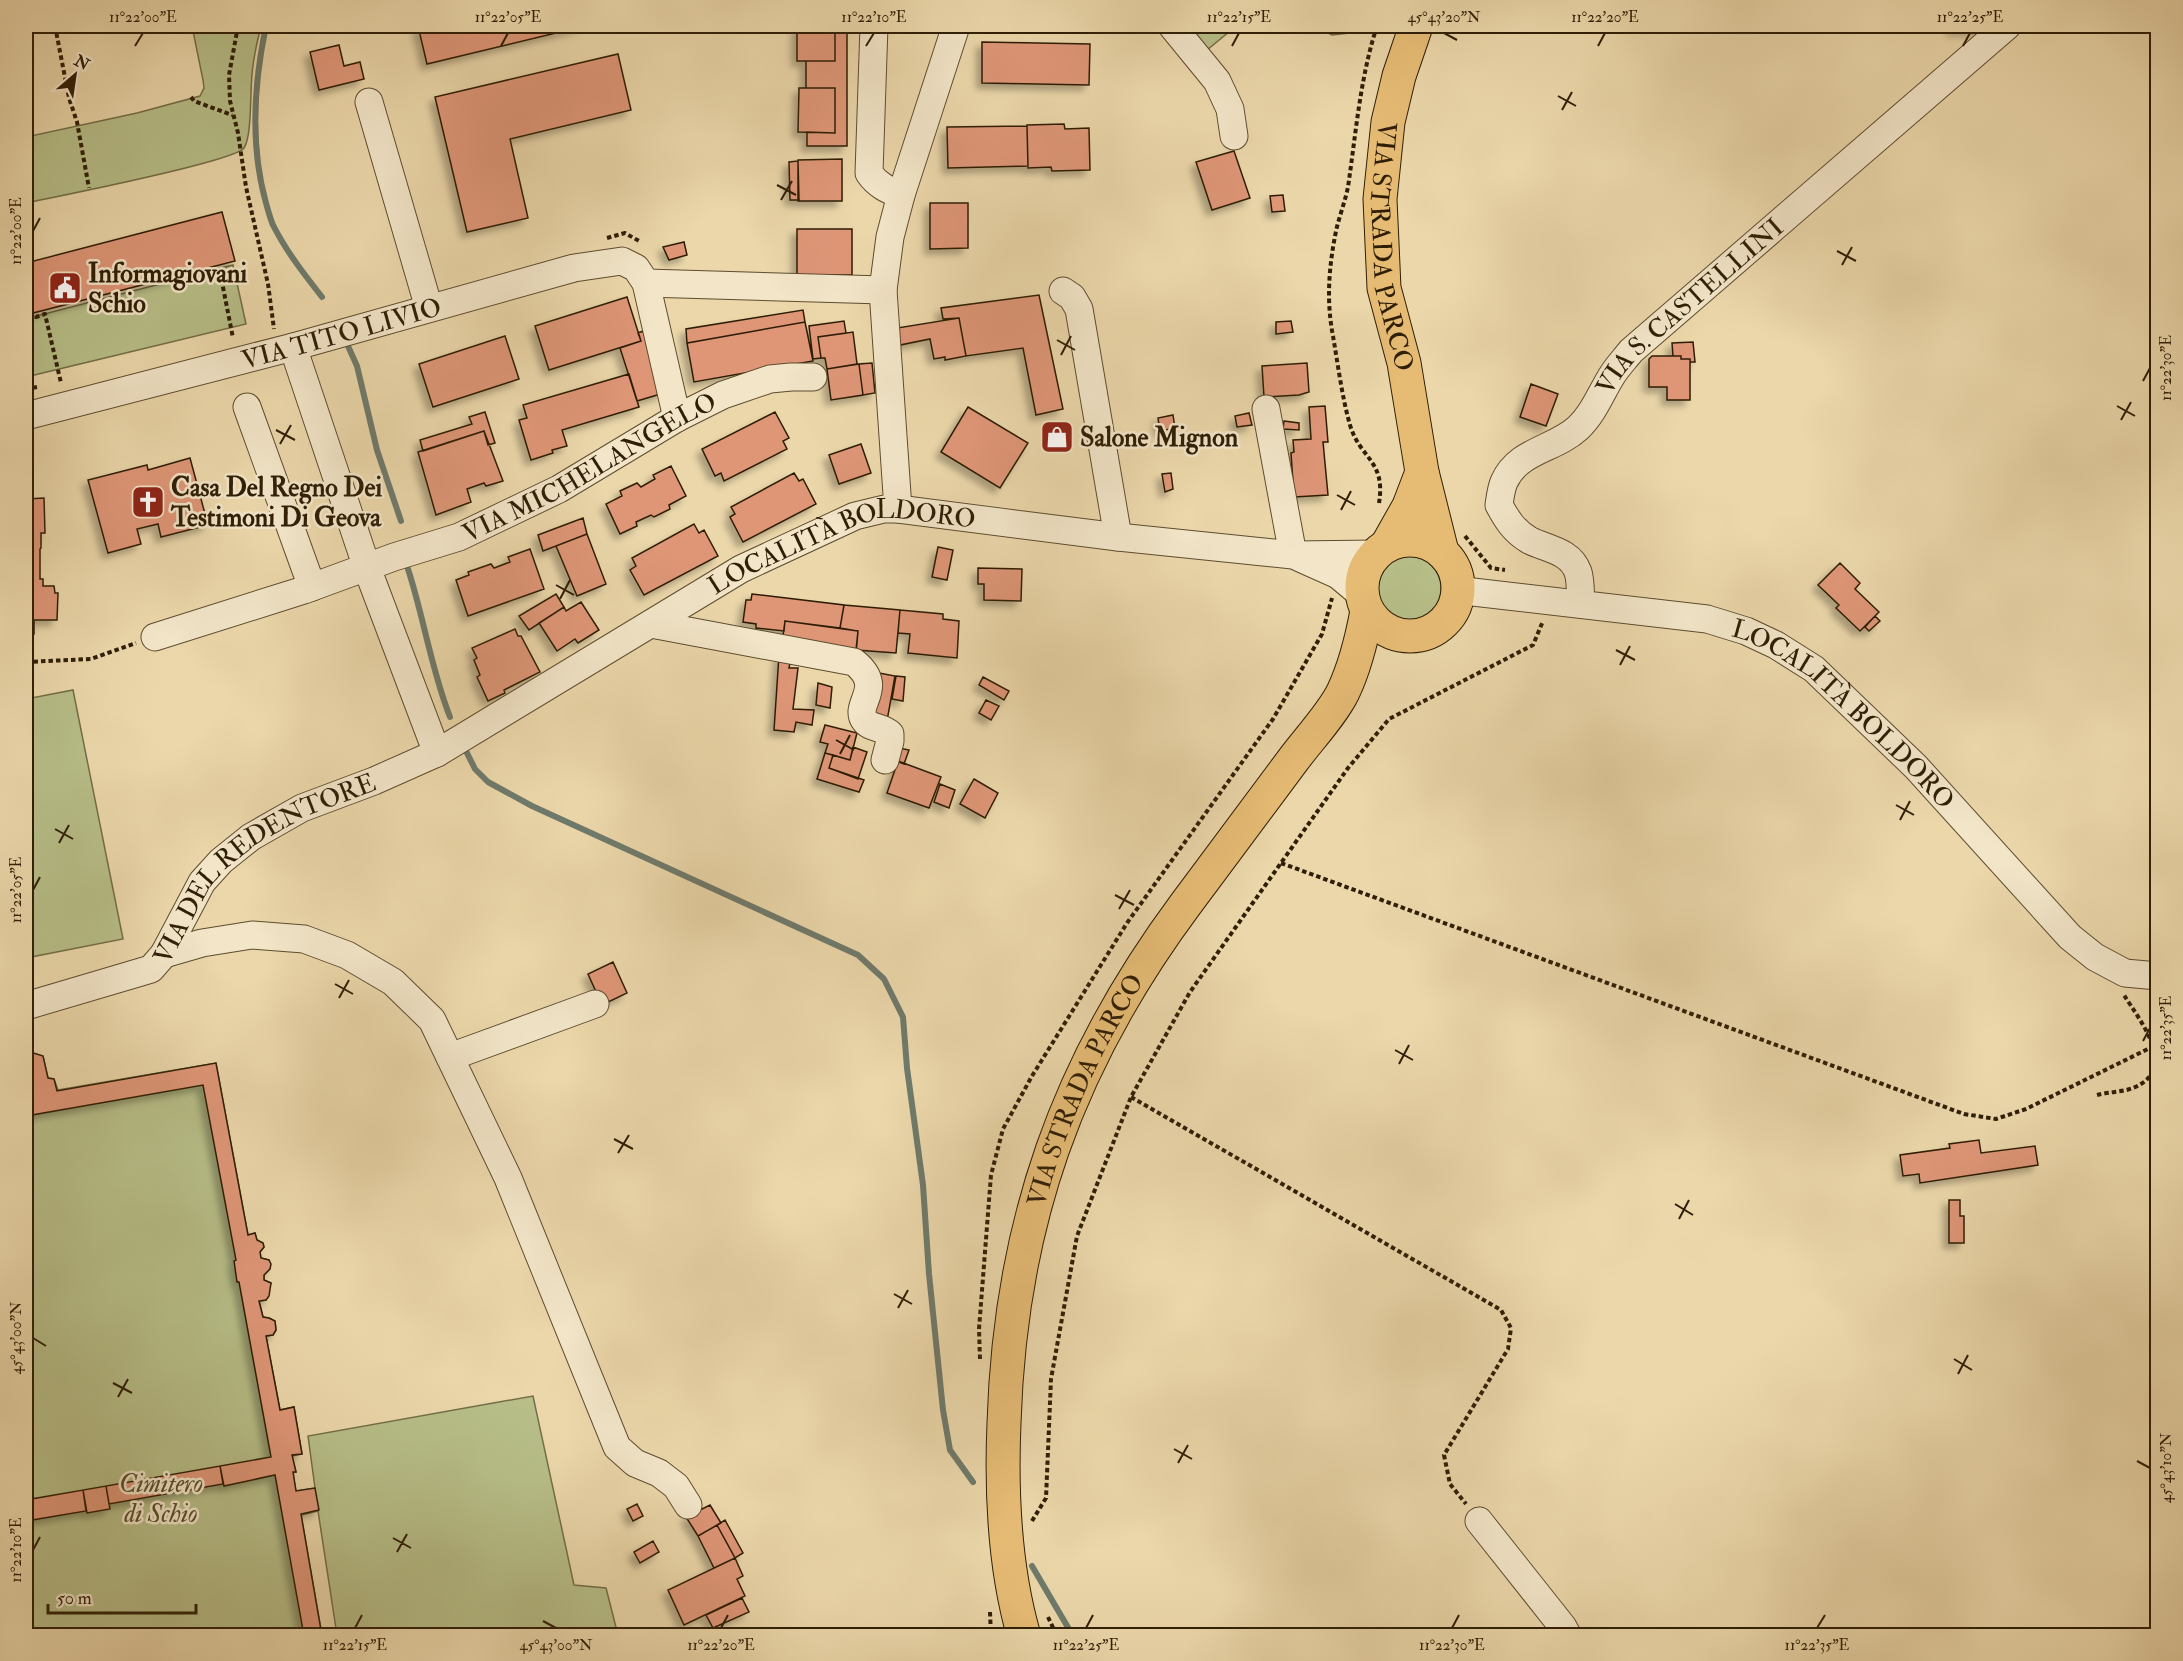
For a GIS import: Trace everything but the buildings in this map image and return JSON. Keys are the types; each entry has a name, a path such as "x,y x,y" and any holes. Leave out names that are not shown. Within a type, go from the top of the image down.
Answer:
{"main road":[{"name":"VIA STRADA PARCO","path":"1416,26 1399,76 1388,122 1380,199 1384,288 1404,363 1422,472 1442,552"},
{"path":"1382,550 1401,541 1416,540 1430,544 1451,562 1458,588 1455,605 1447,619 1434,630 1419,636 1404,636 1389,632 1376,623 1356,594 1367,566 1382,550 1409,506 1422,472"},
{"name":"VIA STRADA PARCO","path":"1024,1635 1010,1568 1004,1509 1002,1464 1004,1404 1010,1325 1020,1265 1032,1209 1047,1161 1085,1066 1132,981 1164,934 1343,693 1362,640 1356,594"}],"street":[{"path":"874,26 869,173 874,181 887,190 901,195"},
{"path":"898,508 883,290 890,237 901,195 956,26"},
{"path":"1172,26 1217,81 1230,109 1234,136"},
{"name":"VIA S. CASTELLINI","path":"1581,604 1578,572 1568,557 1550,547 1529,540 1511,526 1499,505 1504,483 1517,462 1554,444 1577,429 1595,407 1611,377 1630,351 2007,26"},
{"path":"369,102 429,308"},
{"name":"VIA TITO LIVIO","path":"26,416 285,348 574,268 622,261 636,268 646,283"},
{"path":"677,418 646,283 883,290"},
{"path":"1062,291 1072,297 1079,309 1118,537"},
{"path":"285,348 367,568 446,748"},
{"name":"VIA MICHELANGELO","path":"155,637 459,537 559,489 677,418 723,395 761,382 790,376 813,377"},
{"path":"247,407 312,587"},
{"path":"1266,409 1293,555"},
{"name":"LOCALITÀ BOLDORO","path":"446,748 741,569 855,516 884,509 898,508 1118,537 1293,555 1382,550"},
{"name":"LOCALITÀ BOLDORO","path":"1293,555 1356,594"},
{"name":"LOCALITÀ BOLDORO","path":"1458,588 1473,592 1707,619 1746,631 1776,645 1814,669 1916,767 2070,937 2095,957 2125,973 2157,976"},
{"path":"651,624 854,662 864,670 870,680 863,713 864,720 871,726 884,728 890,734 885,760"},
{"name":"VIA DEL REDENTORE","path":"26,1006 151,969 164,954 202,882 221,861 251,837 302,808 374,781 446,748"},
{"path":"164,954 202,943 252,935 304,939 347,955 393,982 432,1020 508,1178 617,1447 635,1463 659,1473 676,1486 688,1505"},
{"path":"450,1057 595,1004"},
{"path":"1479,1521 1568,1635"}],"path":[{"path":"55,26 69,98 77,122 89,188"},
{"path":"238,26 229,75 232,115 238,133 246,187 268,284 285,348"},
{"path":"1377,26 1368,52 1356,117 1347,190 1336,230 1328,280 1332,333 1351,427 1362,449 1374,462 1382,486 1378,508"},
{"path":"190,97 194,101 232,115"},
{"path":"220,272 233,338"},
{"path":"26,297 32,315 36,317 45,314 61,383"},
{"path":"1435,519 1454,521 1491,568 1514,572"},
{"path":"980,1361 979,1329 991,1175 1003,1129 1032,1076 1127,923 1273,719 1322,634 1356,594"},
{"path":"1046,1498 1051,1379 1077,1236 1131,1097 1190,992 1348,768 1389,719 1533,645 1551,601"},
{"path":"26,662 91,658 155,637"},
{"path":"1281,863 1964,1114 1996,1119 2026,1109 2154,1046"},
{"path":"2097,1095 2134,1088 2150,1076 2157,1065 2154,1046 2123,993 2125,973"},
{"path":"1131,1097 1501,1310 1511,1328 1508,1349 1444,1455 1450,1484 1479,1521"},
{"path":"989,1611 992,1635"}],"green space":[{"path":"192,26 261,26 253,63 250,124 244,148 210,162 26,203 26,137 137,113 200,96 204,88"},
{"path":"1184,26 1249,26 1229,32 1207,50"},
{"path":"1315,26 1360,26 1358,32 1332,35"},
{"path":"233,265 246,324 26,377 26,300 29,313 33,317"},
{"path":"1403,556 1415,556 1432,565 1439,576 1441,588 1439,600 1432,611 1415,620 1403,620 1391,615 1382,606 1377,594 1377,582 1382,570 1391,561"},
{"path":"73,690 123,939 26,958 26,699"},
{"name":"Cimitero di Schio","path":"26,1038 30,1052 43,1056 48,1078 54,1079 58,1090 216,1063 248,1235 255,1233 257,1240 263,1243 264,1247 260,1252 261,1258 269,1260 270,1269 264,1275 264,1280 271,1283 266,1300 259,1301 263,1317 275,1321 276,1330 273,1335 266,1336 280,1410 294,1407 302,1454 292,1456 296,1472 293,1473 296,1491 315,1488 308,1436 533,1396 574,1585 606,1588 618,1635 337,1635 318,1511 301,1515 322,1635 26,1635"}],"waterway":[{"path":"266,26 259,70 256,115 261,181 266,203 278,235 322,297"},
{"path":"348,346 357,366 377,450 401,521"},
{"path":"408,569 443,699 450,717"},
{"path":"465,749 475,769 488,782 532,806 858,955 884,979 903,1017 907,1068 923,1185 929,1274 943,1410 950,1450 973,1482"},
{"path":"1032,1566 1073,1636"}],"place":[{"name":"Informagiovani Schio","path":"65,288"},
{"name":"Salone Mignon","path":"1057,437"},
{"name":"Casa Del Regno Dei Testimoni Di Geova","path":"148,502"}]}
